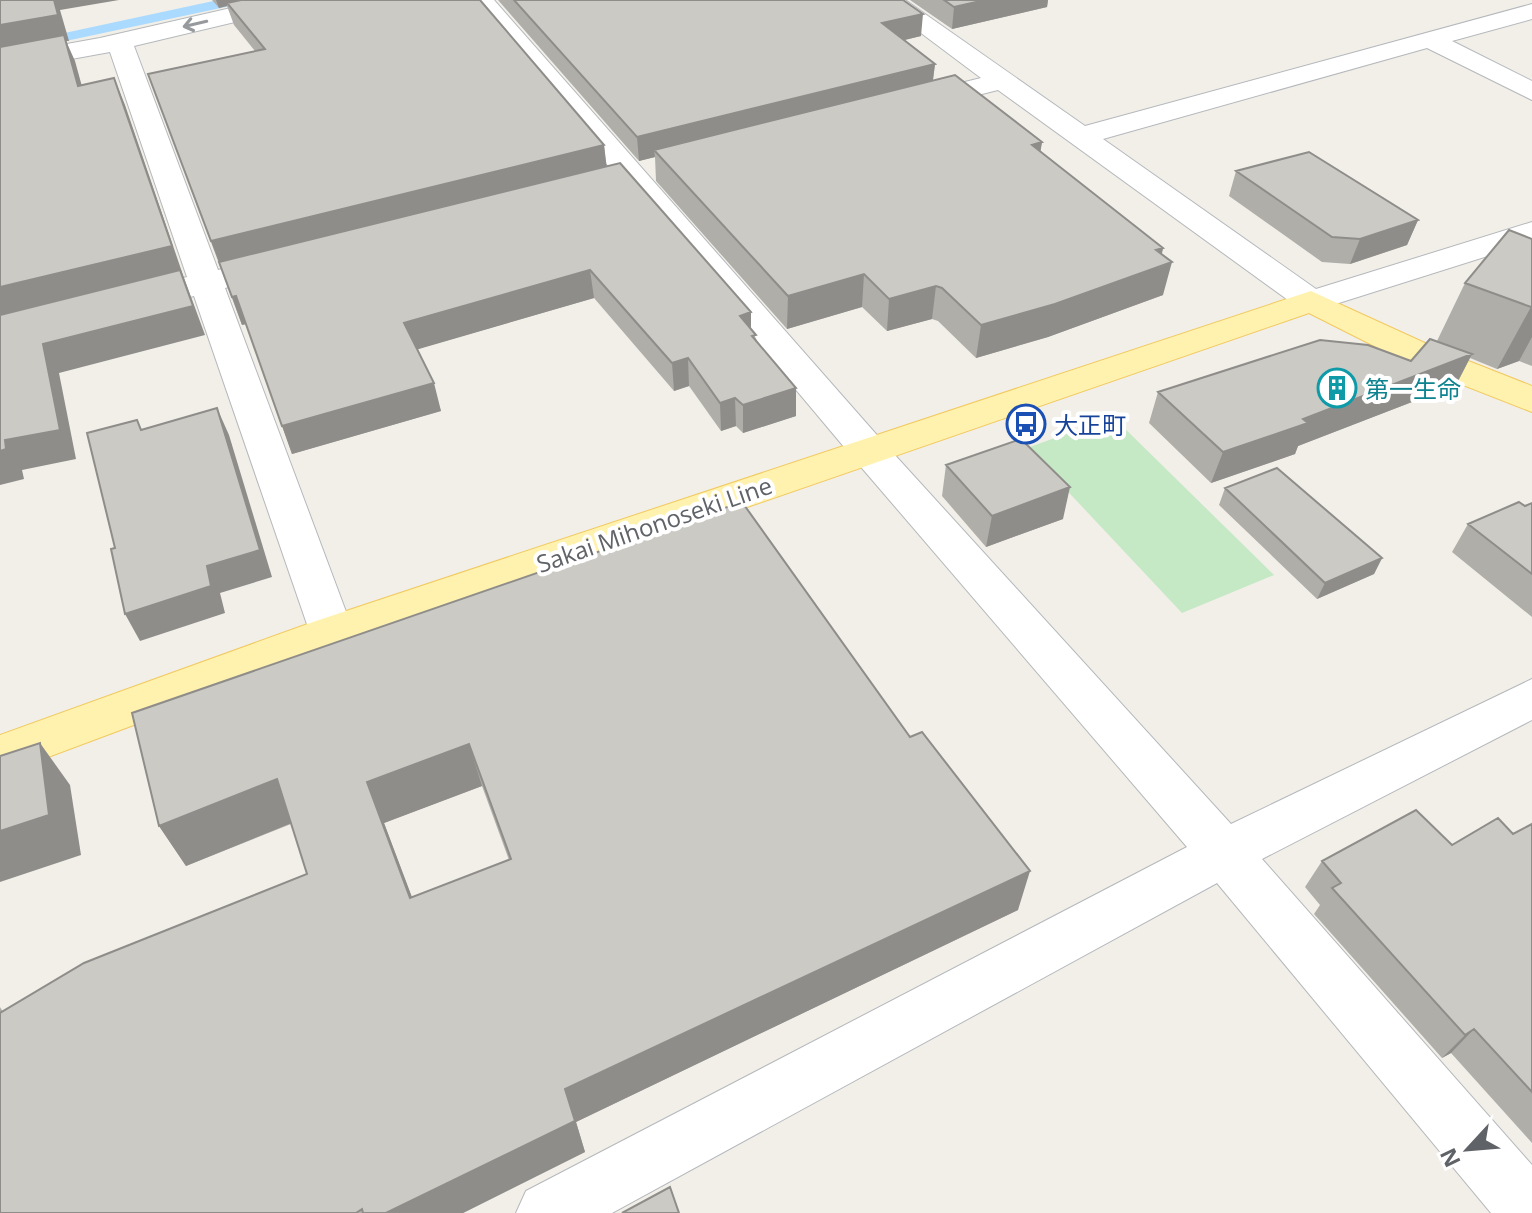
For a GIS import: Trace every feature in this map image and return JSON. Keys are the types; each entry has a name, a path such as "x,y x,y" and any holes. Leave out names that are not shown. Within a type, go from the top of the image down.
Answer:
{"main road":[{"path":"1311,301 1425,357 1532,400"},
{"name":"Sakai Mihonoseki Line","path":"0,755 332,633 1311,301"}],"street":[{"path":"0,64 119,41 298,0"},
{"path":"481,0 869,451 1224,853 1532,1213"},
{"path":"891,0 1311,301 1532,232"},
{"path":"1083,136 1532,11"},
{"path":"53,27 61,53"},
{"path":"1428,39 1532,92"},
{"path":"119,41 332,633"},
{"path":"880,112 1003,81"},
{"path":"103,308 313,256"},
{"path":"548,1213 1224,853 1532,698"}],"green space":[{"path":"1113,417 1274,575 1182,613 1027,448"}],"water":[{"path":"218,0 258,0 0,55 32,40"}],"building":[{"path":"0,0 54,0 58,15 0,25"},
{"path":"241,0 480,0 604,145 211,241 148,74 265,49 227,3"},
{"path":"514,0 903,0 923,14 882,23 935,64 637,137"},
{"path":"944,0 985,0 954,7"},
{"path":"64,35 78,86 114,78 172,246 0,287 0,47"},
{"path":"955,75 1042,142 1032,145 1163,248 1156,250 1172,262 1055,304 981,325 942,288 936,286 889,299 864,274 788,296 654,150"},
{"path":"1309,152 1418,220 1360,239 1332,237 1236,171"},
{"path":"620,163 751,312 740,316 756,335 752,336 796,388 743,405 735,398 720,403 688,358 672,363 590,270 404,323 434,383 282,426 236,296 232,297 219,262"},
{"path":"1509,230 1532,239 1532,307 1465,283"},
{"path":"180,270 193,306 43,344 60,430 5,440 6,449 0,451 0,315"},
{"path":"1430,339 1472,354 1303,419 1308,423 1223,452 1158,392 1320,340 1368,345 1411,361"},
{"path":"217,408 260,550 207,566 211,586 125,614 111,549 115,548 87,433 137,420 141,430"},
{"path":"1021,439 1070,487 992,516 946,465"},
{"path":"1277,468 1382,558 1325,583 1225,488"},
{"path":"742,502 910,737 922,732 1030,871 565,1089 575,1121 386,1213 363,1213 362,1209 356,1213 0,1213 0,1013 84,963 307,874 277,779 159,826 132,713","holes":["469,744 511,859 410,898 367,782"]},
{"path":"1519,502 1525,506 1532,503 1532,574 1468,524"},
{"path":"40,743 49,815 0,831 0,756"},
{"path":"1416,810 1452,845 1498,818 1513,834 1532,824 1532,1092 1474,1029 1465,1035 1332,888 1341,883 1322,861"},
{"path":"670,1187 679,1213 622,1213"}],"place":[{"name":"第一生命","path":"1337,388"},
{"name":"大正町","path":"1026,424"}]}
